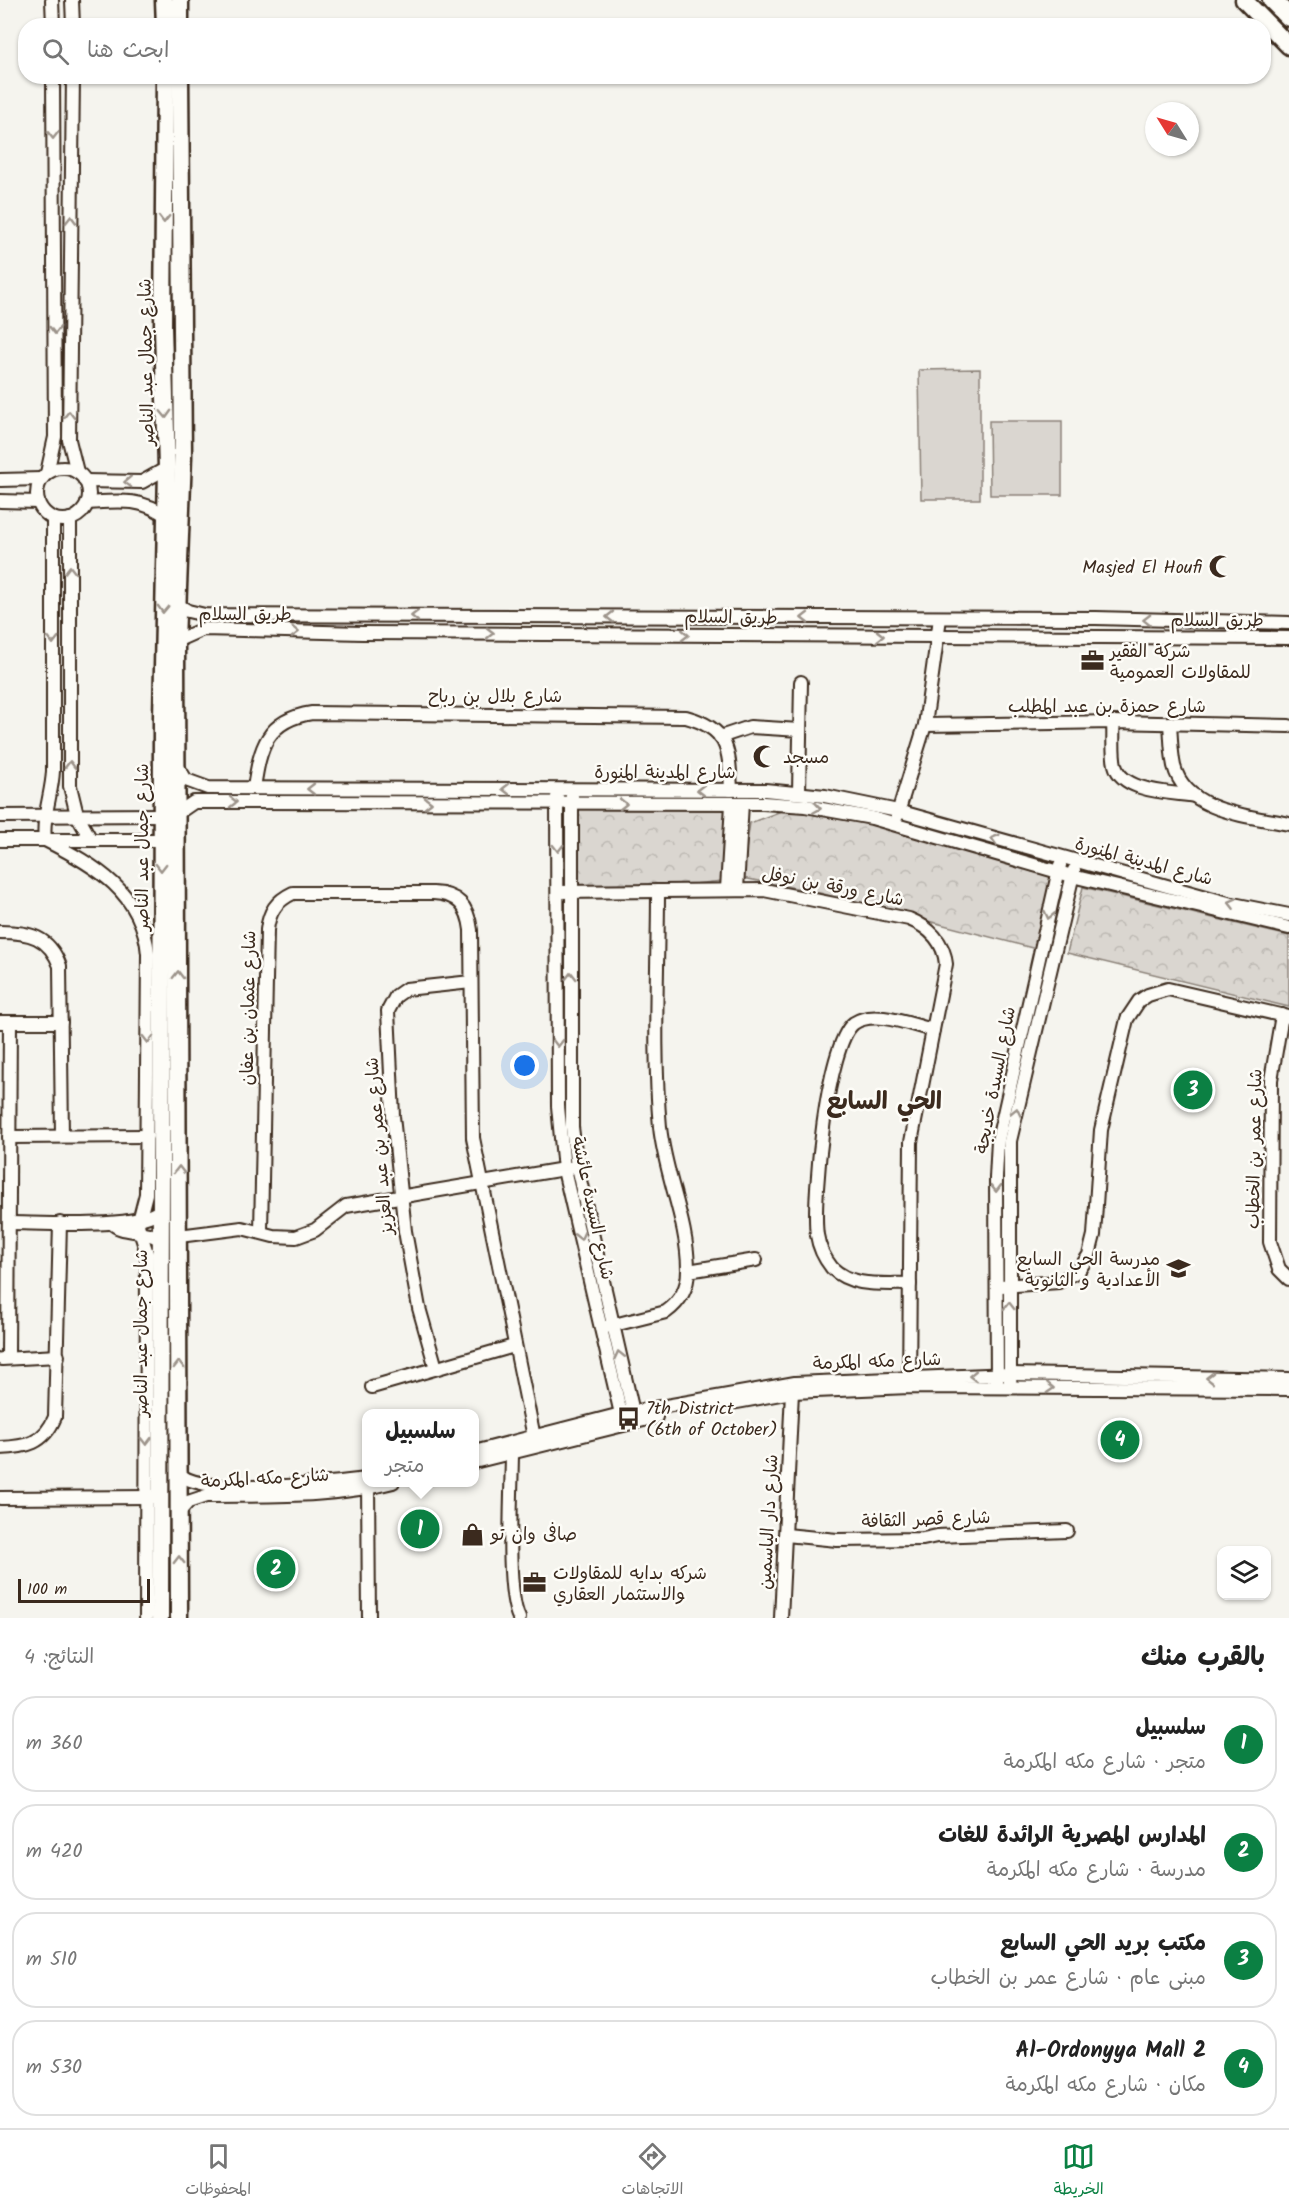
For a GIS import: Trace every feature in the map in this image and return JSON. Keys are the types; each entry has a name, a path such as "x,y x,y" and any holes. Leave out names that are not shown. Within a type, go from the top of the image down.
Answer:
{"highway":[{"path":"1272,0 1289,17"}],"main road":[{"path":"164,0 165,18"},
{"path":"180,0 180,18"},
{"path":"1244,0 1262,18"},
{"path":"1271,28 1289,46"},
{"name":"شارع جمال عبد الناصر","path":"166,84 172,146 183,456 176,641 178,767 170,814 162,840 169,1026 178,1053 179,1618"},
{"name":"شارع جمال عبد الناصر","path":"172,146 179,84"},
{"name":"شارع جمال عبد الناصر","path":"160,1618 153,1497 160,1240 161,1054 169,1026 170,814 163,624 167,468 163,327 173,181"},
{"path":"161,1054 178,1053"}],"street":[{"path":"52,0 53,18"},
{"path":"72,0 73,18"},
{"path":"53,84 56,437 44,476 37,490 38,502 44,512 53,518 70,519 80,513 87,503 88,492 69,440 73,84"},
{"path":"0,480 44,476 60,468 81,477 142,482 167,468"},
{"path":"0,501 38,502"},
{"path":"87,503 139,502 167,517"},
{"path":"45,840 46,816 52,793 53,518"},
{"path":"70,519 72,793 77,815 91,840"},
{"name":"طريق السلام","path":"178,605 188,612 205,615 1096,618 1289,623"},
{"path":"203,629 200,621 205,615"},
{"path":"560,633 561,617"},
{"path":"894,824 925,724 940,618"},
{"name":"طريق السلام","path":"176,641 203,629 362,633 1289,638"},
{"path":"799,792 801,682"},
{"name":"شارع بلال بن رباح","path":"254,788 259,755 267,739 287,721 312,713 680,716 705,724 720,737"},
{"path":"1113,722 1114,764 1123,779 1138,786 1196,796"},
{"name":"شارع حمزة بن عبد المطلب","path":"925,724 1113,722 1289,726"},
{"path":"1170,723 1174,767 1183,783 1196,796 1206,803 1229,812 1289,824"},
{"path":"731,790 729,751 720,737 750,727 800,730"},
{"name":"شارع المدينة المنورة","path":"178,767 186,780 208,788 799,792 898,811 1228,903 1289,915"},
{"path":"208,788 209,802"},
{"name":"شارع السيدة عائشة","path":"557,790 558,1106 564,1170 607,1326"},
{"name":"شارع السيدة عائشة","path":"572,790 571,1105 577,1167 607,1326 627,1413"},
{"path":"52,793 62,797 72,793"},
{"name":"شارع المدينة المنورة","path":"170,814 189,804 209,802 737,803 805,806 894,824 1072,876 1289,928"},
{"path":"732,889 737,803"},
{"path":"0,816 170,814"},
{"path":"0,840 162,840"},
{"path":"45,840 85,860 110,878 129,901 143,927 148,954 146,1198 139,1225 147,1253 153,1497 146,1618"},
{"name":"شارع السيدة خديجة","path":"1010,1380 996,1167 998,1140 1062,858"},
{"name":"شارع السيدة خديجة","path":"997,1381 1012,1129 1076,862"},
{"name":"شارع ورقة بن نوفل","path":"558,892 732,889 789,893 909,919 922,925 937,939 945,956 911,1142 909,1382"},
{"path":"607,1326 666,1312 672,1308 685,1289 688,1271 686,1240 666,1160 658,1102 658,891"},
{"name":"شارع عثمان بن عفان","path":"261,1231 267,930 268,920 277,904 292,893 433,893 452,896 465,907 469,915 473,1138 534,1437"},
{"path":"0,932 36,935 56,953 61,978 62,1136"},
{"name":"شارع عمر بن عبد العزيز","path":"436,1368 411,1266 401,1198 388,1038 390,1006 396,996 406,989 471,982"},
{"path":"1003,1285 1059,1282 1079,1270 1089,1255 1094,1235 1101,1130 1127,1018 1139,1001 1148,995 1168,989 1286,1016"},
{"name":"شارع عمر بن الخطاب","path":"1286,1016 1271,1080 1270,1242 1279,1269 1289,1279"},
{"path":"910,1284 857,1282 844,1277 825,1258 817,1233 819,1168 834,1071 841,1040 847,1030 865,1018 877,1017 933,1030"},
{"path":"58,1356 4,1358 9,1223 5,1022 61,1023"},
{"path":"9,1137 147,1136"},
{"path":"179,1236 232,1229 261,1231 273,1236 296,1237 315,1230 346,1206 483,1185 577,1167"},
{"path":"9,1223 112,1223 119,1228 139,1225 160,1210"},
{"path":"0,1448 30,1446 41,1438 52,1425 57,1408 60,1223"},
{"path":"139,1225 160,1240"},
{"path":"688,1271 756,1260"},
{"path":"372,1387 514,1346"},
{"name":"شارع مكه المكرمة","path":"479,1451 627,1413 795,1383 1289,1379"},
{"name":"شارع مكه المكرمة","path":"1010,1380 1070,1389 1289,1389"},
{"name":"شارع مكه المكرمة","path":"479,1461 633,1421 792,1392 909,1382"},
{"name":"شارع دار الياسمين","path":"781,1618 792,1392"},
{"path":"512,1452 511,1546 514,1603 519,1618"},
{"name":"شارع مكه المكرمة","path":"179,1472 187,1480 206,1491"},
{"name":"شارع مكه المكرمة","path":"180,1511 188,1502 206,1491 320,1484 362,1484"},
{"path":"368,1487 369,1618"},
{"path":"0,1498 153,1497"},
{"name":"شارع قصر الثقافة","path":"786,1535 837,1540 923,1539 937,1536 1068,1531"}],"green space":[{"path":"980,369 980,499 921,499 919,370"},
{"path":"989,421 1062,421 1062,495 990,495"},
{"path":"564,808 728,809 723,881 565,897"},
{"path":"789,808 1070,866 1048,952 812,891 742,878 750,823"},
{"path":"1083,887 1289,936 1289,1007 1067,953"}],"place":[{"name":"Masjed El Houfi","path":"1220,567"},
{"name":"شركة الفقير للمقاولات العمومية","path":"1092,661"},
{"name":"مسجد","path":"765,757"},
{"name":"مكتب بريد الحي السابع","path":"1193,1090"},
{"name":"مدرسة الحي السابع الأعدادية و الثانوية","path":"1178,1269"},
{"name":"7th District (6th of October)","path":"628,1418"},
{"name":"Al-Ordonyya Mall 2","path":"1120,1440"},
{"name":"سلسبيل","path":"420,1529"},
{"name":"صافى وان تو","path":"473,1534"},
{"name":"المدارس المصرية الرائدة للغات","path":"276,1569"},
{"name":"شركه بدايه للمقاولات والاستثمار العقاري","path":"535,1583"}],"district":[{"name":"الحي السابع","path":"884,1101"}]}
